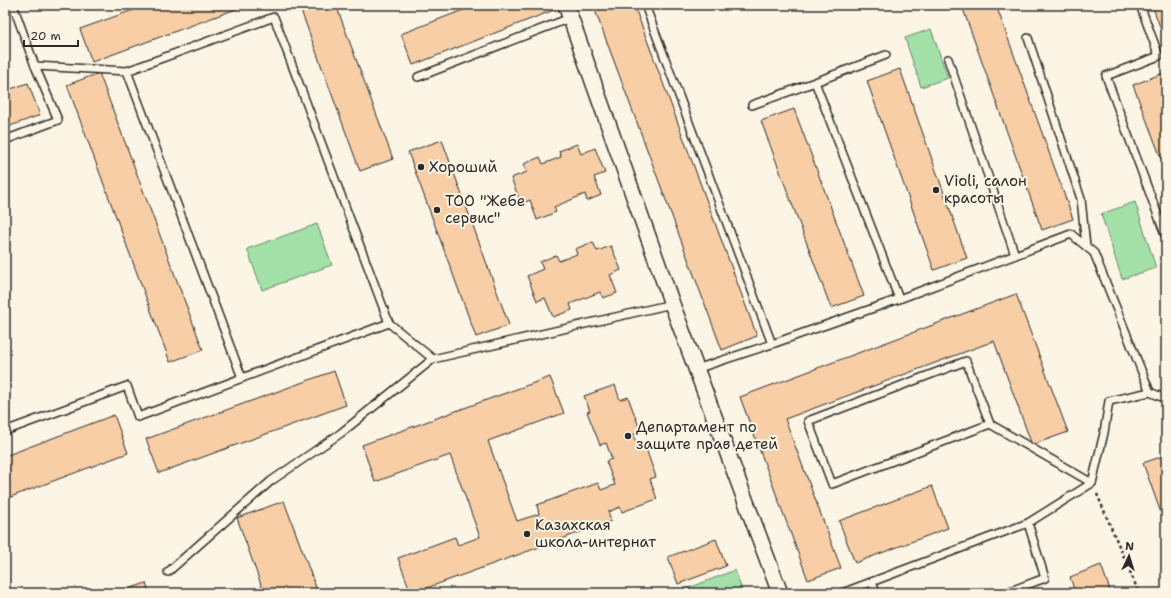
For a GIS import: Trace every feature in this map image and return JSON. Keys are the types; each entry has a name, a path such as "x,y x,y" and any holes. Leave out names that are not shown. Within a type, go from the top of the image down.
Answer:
{"street":[{"path":"568,12 672,304 780,593"}],"lane":[{"path":"5,140 58,120 35,66 12,5"},
{"path":"645,5 772,344"},
{"path":"1140,5 1159,56 1106,76 1166,237"},
{"path":"418,77 568,12"},
{"path":"35,66 127,71 274,17 389,323 433,359"},
{"path":"1028,38 1081,199 1086,246"},
{"path":"752,105 886,55"},
{"path":"948,60 1015,254"},
{"path":"127,71 242,378"},
{"path":"815,82 899,299"},
{"path":"696,369 899,299 1071,234 1094,253 1150,392"},
{"path":"168,572 271,481 341,433 433,359 672,304"},
{"path":"5,431 127,386 138,417 389,323"},
{"path":"990,424 832,484 808,421 966,361 990,424 1092,482"},
{"path":"842,593 1028,523 1092,482 1104,433 1109,401 1150,392 1166,399"},
{"path":"1005,593 1045,578 1028,523"},
{"path":"872,582 876,593"}],"path":[{"path":"1092,482 1139,593"}],"green space":[{"path":"931,29 948,78 921,87 905,38"},
{"path":"1135,202 1156,268 1122,279 1101,214"},
{"path":"317,224 332,265 262,290 247,249"},
{"path":"735,570 743,593 676,593"}],"building":[{"path":"147,5 247,5 92,62 80,29"},
{"path":"299,5 336,5 393,159 360,171"},
{"path":"476,5 552,5 554,10 413,65 401,34"},
{"path":"593,5 634,5 757,336 722,350"},
{"path":"976,5 996,5 1073,219 1042,230 963,9"},
{"path":"1152,5 1166,5 1166,43"},
{"path":"900,69 967,258 934,270 867,81"},
{"path":"1166,72 1166,171 1133,85"},
{"path":"99,73 203,350 170,362 67,85"},
{"path":"28,83 40,115 5,128 5,91"},
{"path":"794,109 864,296 831,308 761,121"},
{"path":"442,140 509,325 476,337 408,152"},
{"path":"577,144 581,154 595,148 605,173 594,177 601,195 587,201 585,194 554,207 556,212 537,220 530,200 521,204 511,178 527,172 524,164 540,157 543,164 561,157 559,151"},
{"path":"593,242 597,251 611,246 621,270 610,275 617,293 603,298 600,292 570,304 572,310 553,317 545,298 537,301 527,276 543,269 540,262 556,255 559,261 577,254 575,249"},
{"path":"1016,294 1068,432 1032,445 994,341 785,419 841,568 808,580 740,397"},
{"path":"334,371 346,405 159,473 146,439"},
{"path":"550,377 564,413 488,441 517,521 539,514 537,505 598,483 601,490 615,485 606,461 612,459 606,443 600,445 587,412 590,411 584,396 615,385 620,400 628,397 641,432 633,435 638,448 645,446 656,477 650,479 657,499 622,512 620,507 608,512 611,521 411,593 398,558 455,537 458,545 480,537 450,455 375,482 362,445"},
{"path":"114,415 128,453 5,499 5,456"},
{"path":"1166,455 1166,527 1143,463"},
{"path":"932,486 948,528 855,563 839,521"},
{"path":"284,501 318,593 264,593 237,518"},
{"path":"716,539 726,566 678,584 668,557"},
{"path":"1101,565 1111,593 1073,593 1075,592 1070,577"},
{"path":"146,583 150,593 117,593"}],"place":[{"name":"Хороший","path":"421,167"},
{"name":"Violi, салон красоты","path":"936,190"},
{"name":"ТОО \"Жебе сервис\"","path":"437,210"},
{"name":"Департамент по защите прав детей","path":"628,436"},
{"name":"Казахская школа-интернат","path":"527,534"}]}
